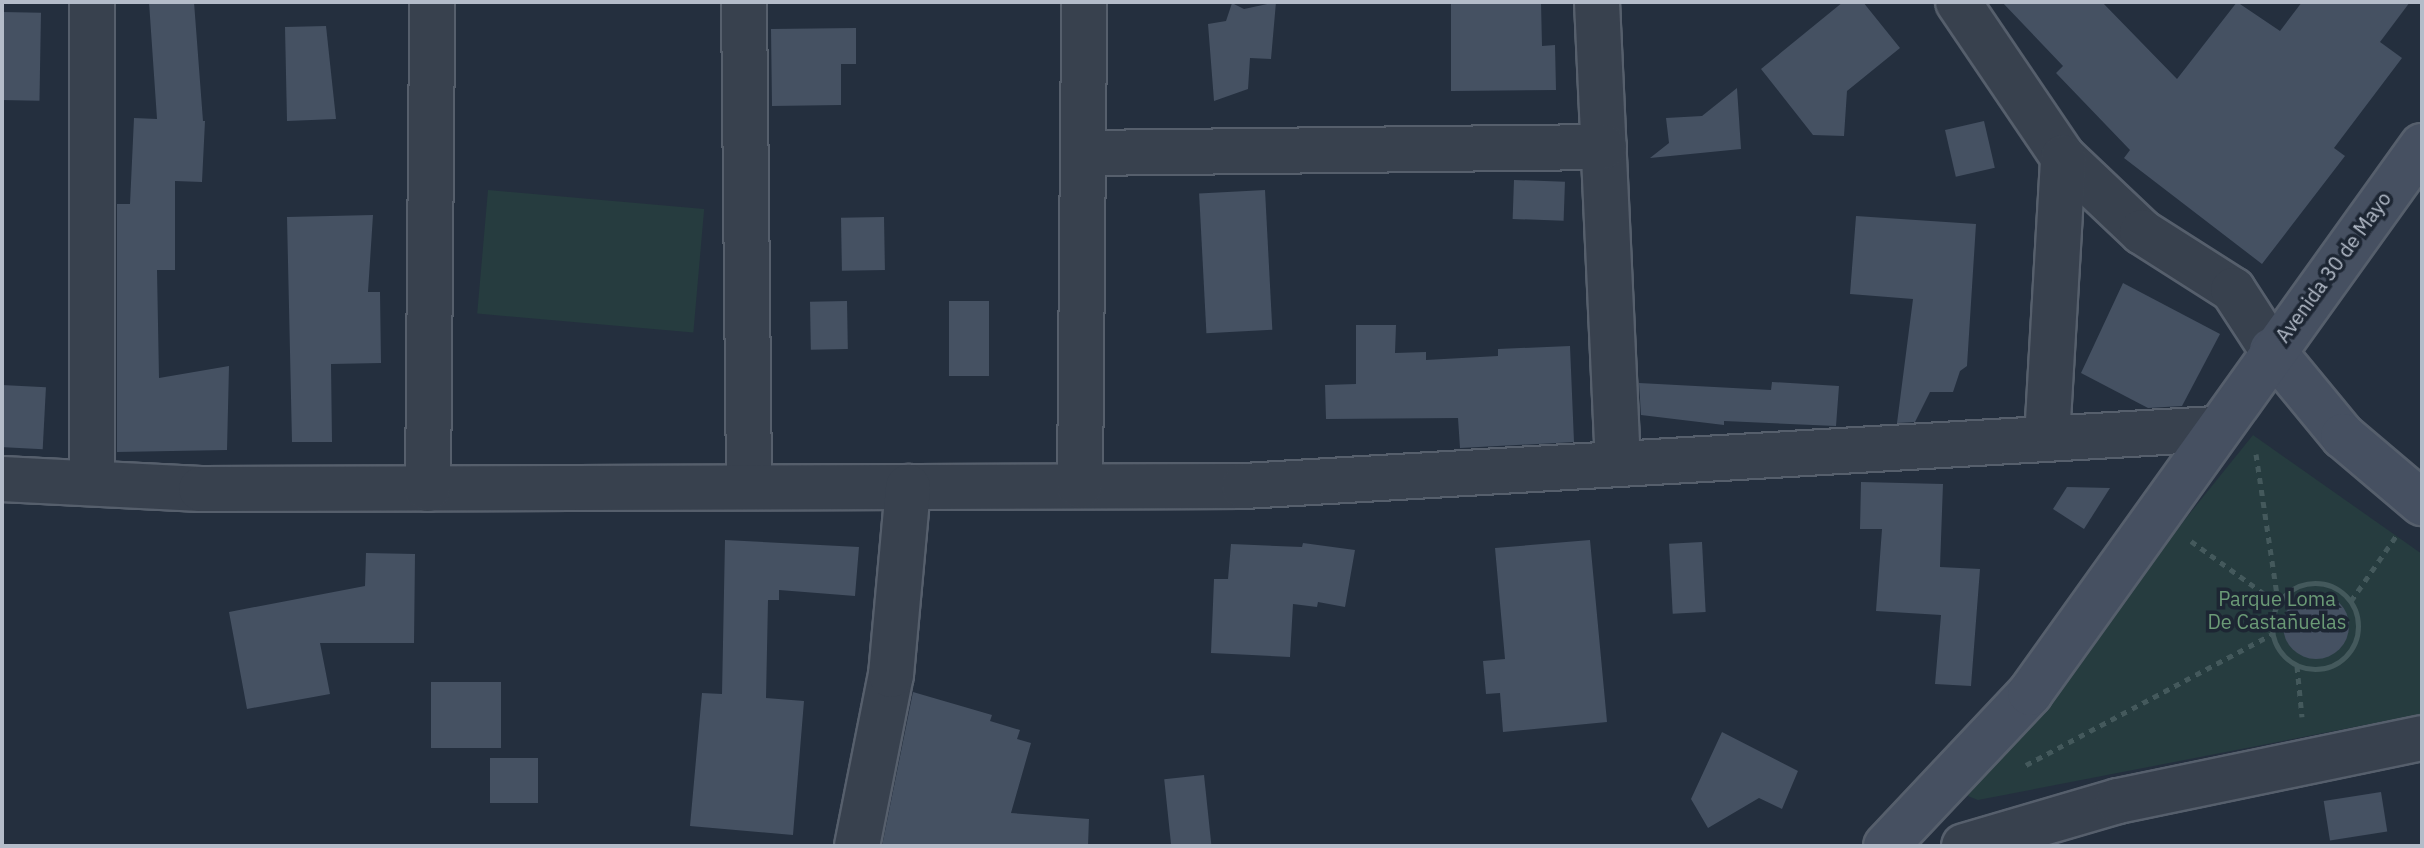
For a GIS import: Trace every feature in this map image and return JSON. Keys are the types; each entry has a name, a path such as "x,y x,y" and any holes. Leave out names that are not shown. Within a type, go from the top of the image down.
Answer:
{"main road":[{"name":"Avenida 30 de Mayo","path":"1886,846 2030,693 2121,569 2272,350 2422,146"},
{"path":"2272,350 2410,519"}],"street":[{"path":"92,2 92,483"},
{"path":"428,489 432,2"},
{"path":"744,2 749,487"},
{"path":"1080,486 1084,2"},
{"path":"1597,2 1618,464"},
{"path":"1958,2 2063,157 2142,232 2233,290 2272,350"},
{"path":"1083,153 1604,147"},
{"path":"2047,438 2063,157"},
{"path":"2,479 201,489 1244,486 2216,429"},
{"path":"857,846 891,675 908,487"},
{"path":"1964,846 2118,801 2422,738"}],"path":[{"path":"2255,450 2278,603 2272,634 2277,647 2297,666 2325,668 2348,653 2356,642 2358,627 2351,601 2341,590 2314,582 2287,592 2278,603"},
{"path":"2351,601 2410,519"},
{"path":"2188,539 2278,603"},
{"path":"2023,766 2272,634"},
{"path":"2297,666 2302,723"}],"green space":[{"path":"488,190 704,209 693,332 477,314"},
{"name":"Parque Loma De Castañuelas","path":"2253,435 2422,554 2422,714 1978,800 1968,796 1975,780"}],"building":[{"path":"149,2 194,2 205,121 202,182 175,181 175,270 157,270 159,378 229,366 227,450 117,452 117,204 130,204 134,118 157,119"},
{"path":"1276,2 1271,59 1250,58 1248,89 1214,101 1208,24 1226,21 1232,3 1244,9"},
{"path":"1451,2 1541,2 1542,46 1555,45 1556,90 1451,91"},
{"path":"1843,2 1863,2 1900,48 1847,91 1844,136 1813,135 1761,69"},
{"path":"2002,2 2102,2 2177,79 2237,2 2280,31 2302,2 2410,2 2380,42 2402,58 2334,148 2345,156 2262,264 2124,158 2130,150 2056,73 2063,66"},
{"path":"2,12 41,13 39,101 2,100"},
{"path":"326,26 336,119 287,121 285,27"},
{"path":"856,28 856,64 841,64 841,105 772,106 771,29"},
{"path":"1737,88 1741,149 1650,158 1669,143 1666,118 1702,116"},
{"path":"1984,121 1995,168 1956,177 1945,130"},
{"path":"1514,180 1565,182 1564,221 1513,219"},
{"path":"1265,190 1272,330 1206,333 1199,193"},
{"path":"373,215 368,292 380,292 381,363 331,364 332,442 292,442 287,217"},
{"path":"1856,216 1976,224 1967,366 1960,371 1953,392 1930,392 1915,422 1897,423 1913,299 1850,294"},
{"path":"884,217 885,270 842,271 841,218"},
{"path":"2123,283 2220,334 2182,406 2148,408 2081,373"},
{"path":"847,301 848,349 811,350 810,302"},
{"path":"949,301 989,301 989,376 949,376"},
{"path":"1356,325 1396,325 1395,353 1426,352 1426,360 1498,356 1498,349 1570,346 1574,442 1460,448 1458,418 1326,419 1325,385 1356,384"},
{"path":"1772,382 1839,386 1836,426 1724,421 1724,425 1641,415 1639,383 1771,390"},
{"path":"2,385 46,387 43,449 2,447"},
{"path":"1861,482 1943,484 1940,567 1980,569 1971,686 1935,684 1941,615 1876,611 1882,529 1860,529"},
{"path":"2067,487 2110,488 2084,529 2053,509"},
{"path":"725,540 859,547 855,596 779,590 779,600 768,600 766,698 804,701 793,835 690,826 702,693 722,694"},
{"path":"1590,540 1607,722 1503,732 1500,693 1486,694 1483,661 1505,659 1495,548"},
{"path":"1702,542 1706,612 1673,614 1669,544"},
{"path":"1303,543 1355,550 1345,607 1318,602 1317,607 1293,604 1290,657 1211,653 1214,579 1228,579 1231,544 1302,547"},
{"path":"366,553 415,554 414,643 320,643 330,694 247,709 229,612 365,586"},
{"path":"2316,593 2329,596 2339,603 2346,613 2349,626 2346,639 2339,649 2329,656 2316,659 2303,656 2293,649 2286,639 2283,626 2286,613 2293,603 2303,596"},
{"path":"431,682 501,682 501,748 431,748"},
{"path":"913,692 992,715 990,721 1020,730 1017,739 1031,743 1011,813 1089,819 1088,846 882,846"},
{"path":"1722,732 1798,771 1782,809 1759,798 1708,828 1691,799"},
{"path":"490,758 538,758 538,803 490,803"},
{"path":"1204,775 1211,846 1171,846 1164,779"},
{"path":"2381,792 2387,832 2330,841 2324,801"}]}
